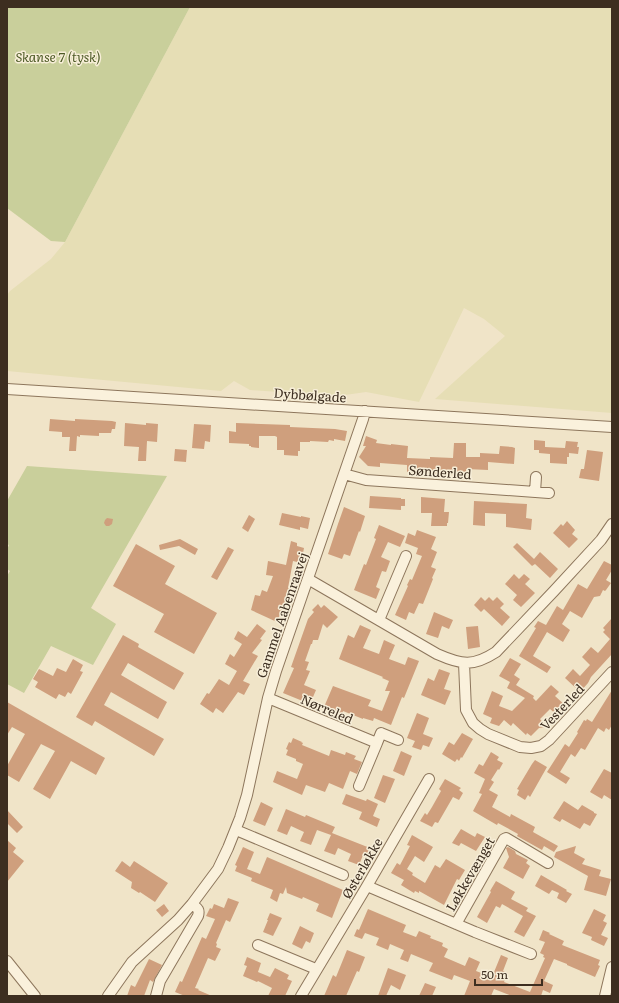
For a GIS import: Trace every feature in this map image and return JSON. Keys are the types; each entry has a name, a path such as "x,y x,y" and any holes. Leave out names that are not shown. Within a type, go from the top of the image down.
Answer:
{"street":[{"name":"Dybbølgade","path":"7,389 612,427"},
{"name":"Gammel Aabenraavej","path":"108,996 132,962 178,920 192,904 218,869 236,830 247,795 268,698 276,671 365,411"},
{"name":"Sønderled","path":"344,474 366,480 549,493"},
{"path":"535,492 536,477"},
{"path":"308,578 437,654 450,660 464,663 477,662 496,652 601,540 612,524"},
{"path":"379,620 406,556"},
{"name":"Vesterled","path":"464,663 466,710 473,723 488,734 520,747 531,748 541,746 549,740 612,672"},
{"name":"Nørreled","path":"268,698 377,743"},
{"path":"359,786 381,733 398,740"},
{"name":"Østerløkke","path":"301,996 367,886 429,778"},
{"path":"236,830 343,875"},
{"name":"Løkkevænget","path":"456,924 504,839 506,838 548,863"},
{"name":"Løkkevænget","path":"367,886 531,954"},
{"path":"156,996 160,981 198,916 198,909 192,904"},
{"path":"258,945 316,970"},
{"path":"7,961 35,996"},
{"path":"605,996 612,967"}],"shaded area":[{"path":"190,7 612,7 612,413 435,399 505,336 484,319 464,308 419,402 366,392 338,396 250,390 234,381 221,391 7,371 7,295 51,259 65,242"}],"green space":[{"name":"Skanse 7 (tysk)","path":"7,7 190,7 65,242 51,241 7,208"},
{"path":"27,466 167,476 91,608 116,624 93,665 51,646 24,693 7,684 7,576 10,571 7,569 7,550 9,545 7,544 7,501"}],"building":[{"path":"50,419 116,422 115,429 112,429 111,433 99,433 99,436 77,436 76,451 69,451 70,437 62,437 62,432 49,431"},
{"path":"125,423 146,425 146,423 158,424 157,442 147,441 146,461 138,461 139,447 124,446"},
{"path":"236,423 290,425 290,427 347,431 345,441 334,439 334,441 329,440 328,442 300,442 300,451 298,451 298,456 284,455 284,450 277,450 277,437 275,436 259,436 259,448 251,447 249,444 229,443 229,431 236,432"},
{"path":"194,424 211,425 210,442 205,441 204,449 192,448"},
{"path":"366,436 377,440 376,443 408,446 407,458 453,458 454,443 466,443 466,457 480,457 480,453 499,454 500,446 512,447 515,448 514,464 488,462 488,470 466,469 466,475 407,472 407,465 380,463 380,467 368,466 359,457 366,446 363,446"},
{"path":"534,440 545,441 545,447 565,448 566,441 578,442 578,454 569,453 569,457 567,457 567,464 550,463 550,454 539,453 539,450 534,450"},
{"path":"175,449 187,450 186,462 174,461"},
{"path":"587,450 603,452 599,481 579,478 581,469 584,469"},
{"path":"370,496 405,499 405,506 401,506 401,510 369,508"},
{"path":"421,497 445,499 444,512 449,512 447,526 431,526 432,513 421,513"},
{"path":"474,501 527,504 526,518 532,519 531,530 506,527 506,514 485,513 485,526 473,525"},
{"path":"344,507 365,516 350,556 344,554 342,559 328,554"},
{"path":"282,513 310,518 308,529 300,527 300,530 279,525"},
{"path":"249,515 255,519 248,532 242,528"},
{"path":"107,518 113,519 112,524 109,526 106,526 104,523"},
{"path":"567,521 575,530 572,534 578,539 569,548 553,533 561,524 563,526"},
{"path":"379,525 405,536 400,547 388,542 381,557 390,561 386,572 382,571 376,587 380,589 376,599 354,590 376,539 374,538"},
{"path":"417,530 436,537 431,549 437,552 431,567 436,569 423,604 419,603 414,614 409,612 406,620 395,615 408,586 407,585 410,579 412,580 422,556 416,554 418,548 405,543 408,533 415,536"},
{"path":"180,539 198,549 195,555 179,546 160,550 159,545"},
{"path":"291,541 297,543 297,546 304,548 301,563 293,561 288,588 290,589 277,622 251,610 255,595 260,596 262,590 267,592 273,576 266,575 268,561 286,565"},
{"path":"517,543 534,559 540,552 558,569 550,578 535,564 532,566 513,547"},
{"path":"136,544 175,566 165,584 217,613 194,654 154,632 164,614 113,586"},
{"path":"228,547 234,550 217,580 211,577"},
{"path":"604,561 612,565 612,570 606,580 611,583 606,590 603,590 600,596 594,597 582,618 570,611 562,624 570,630 563,642 547,632 533,656 551,667 547,673 519,656 536,628 534,627 538,621 546,625 557,606 563,610 578,584 587,589"},
{"path":"514,574 519,579 524,574 530,579 525,584 535,593 521,607 513,600 517,595 505,584"},
{"path":"481,597 485,601 489,597 493,601 497,597 504,604 500,608 510,617 502,626 484,609 481,612 474,605"},
{"path":"318,604 321,608 324,605 338,617 327,628 323,624 318,640 313,640 305,661 309,662 306,670 310,671 304,685 316,690 310,704 283,693 294,668 291,667 308,619 314,612 312,610"},
{"path":"434,612 453,620 449,629 442,626 438,638 426,634"},
{"path":"612,618 612,654 591,677 580,692 565,678 573,669 580,676 590,665 582,657 591,647 598,653 610,639 603,632 605,630 603,628"},
{"path":"257,624 266,631 260,639 262,640 252,653 258,656 243,681 250,684 244,695 238,692 223,713 216,708 213,713 200,704 219,679 229,685 237,671 225,664 230,654 234,657 242,644 234,639 238,631 247,637"},
{"path":"360,625 371,630 363,648 379,654 384,640 395,645 389,659 405,665 408,657 419,661 391,725 374,718 373,721 363,719 343,711 342,714 324,707 333,686 371,700 368,706 382,711 390,691 385,691 389,681 382,678 383,677 339,659 348,635 354,638"},
{"path":"478,626 480,647 468,649 466,627"},
{"path":"123,635 139,644 138,647 184,673 174,690 128,663 121,675 167,702 158,719 111,692 104,705 164,739 154,756 95,721 92,726 76,717"},
{"path":"510,658 521,664 514,675 520,679 516,685 534,696 533,698 536,701 551,685 559,692 555,696 566,706 557,715 550,709 540,719 546,727 539,728 531,736 527,733 526,735 513,723 511,726 504,720 499,726 490,723 492,718 483,714 492,691 503,696 499,706 512,711 525,698 507,688 510,682 499,676"},
{"path":"73,659 83,665 80,671 83,672 71,694 68,692 65,697 59,694 56,699 35,687 38,682 33,679 39,669 53,676 57,668 66,672"},
{"path":"439,669 450,673 444,689 451,691 445,705 421,695 428,678 434,681"},
{"path":"612,690 612,725 609,730 606,728 604,732 598,728 585,750 581,748 575,757 571,754 560,772 570,778 566,784 547,772 565,744 569,747 584,720 586,721 587,719 592,722"},
{"path":"7,702 105,758 96,775 71,761 50,799 33,789 55,751 41,744 19,782 7,775 7,766 25,734 12,727 7,735"},
{"path":"417,713 429,718 423,734 433,738 429,747 423,745 421,750 412,747 415,741 407,738"},
{"path":"462,733 473,739 462,758 461,757 459,761 457,759 455,762 442,754 449,742 454,745"},
{"path":"293,738 302,742 302,745 329,756 331,750 345,755 346,752 356,756 354,759 362,762 357,774 350,771 343,789 329,783 325,792 306,785 302,795 273,782 277,771 297,779 303,764 286,755 288,750 286,749 289,742 291,743"},
{"path":"401,751 412,756 404,776 393,771"},
{"path":"491,752 499,757 497,760 503,763 491,780 494,782 489,790 498,795 492,807 510,817 511,814 535,827 533,832 558,846 554,852 544,846 542,850 517,836 518,834 498,823 497,825 473,811 482,794 479,793 485,779 474,773 479,764 483,766"},
{"path":"535,760 547,767 530,797 528,795 525,800 517,795 519,790 517,789"},
{"path":"604,769 612,773 612,800 604,795 602,799 590,792"},
{"path":"383,775 395,779 385,803 374,798"},
{"path":"445,779 461,788 459,790 463,793 459,800 453,797 438,823 435,822 432,827 420,821 425,813 427,815 432,807 441,791 439,789"},
{"path":"346,794 366,801 367,799 378,804 373,816 380,819 377,827 359,819 362,812 342,804"},
{"path":"564,801 578,810 582,805 597,814 590,826 584,823 580,829 562,819 560,822 553,818"},
{"path":"261,802 273,808 265,826 253,821"},
{"path":"286,809 305,817 306,815 335,827 332,833 370,848 366,856 363,855 359,865 348,861 351,854 338,848 335,855 324,851 331,835 317,830 311,845 300,841 304,832 291,826 287,835 277,831"},
{"path":"7,810 23,827 17,833 7,823"},
{"path":"461,829 475,837 477,833 485,837 476,851 461,843 459,846 452,843"},
{"path":"412,835 433,847 424,862 415,856 407,869 413,873 412,875 425,883 435,865 440,868 446,859 465,870 459,880 457,879 444,905 419,891 419,893 415,891 414,893 401,885 404,880 391,873 397,863 400,865 410,846 407,845"},
{"path":"7,840 16,848 13,852 24,861 7,882"},
{"path":"576,846 574,853 585,859 582,864 601,870 599,876 611,879 606,896 584,890 588,876 554,857 556,852"},
{"path":"243,847 254,852 247,869 260,874 267,857 343,890 332,918 316,911 319,904 303,897 302,899 287,893 286,887 283,894 280,893 277,902 270,898 273,890 251,881 252,878 235,871 237,866 235,865"},
{"path":"508,847 515,851 516,854 528,860 526,863 530,866 523,879 503,868 509,857 506,848"},
{"path":"122,861 130,867 134,861 168,883 155,902 131,888 132,882 115,871"},
{"path":"541,875 572,894 566,903 557,898 559,893 552,890 549,894 535,886"},
{"path":"496,881 515,892 511,899 528,908 526,911 536,916 524,937 514,932 523,916 502,904 500,908 496,906 487,923 477,917"},
{"path":"228,898 239,902 230,922 226,920 216,943 216,947 221,949 215,961 208,958 195,988 212,996 185,996 175,992 180,981 182,982 202,937 206,939 215,919 206,916 210,908 212,909 214,904 224,908"},
{"path":"164,904 169,911 162,917 156,910"},
{"path":"368,909 406,925 403,932 416,937 419,931 431,936 430,938 443,943 442,946 448,949 444,957 465,966 469,957 480,962 476,971 492,977 501,955 508,958 503,971 508,973 504,982 530,992 545,958 543,957 544,955 540,953 545,942 539,940 543,930 564,941 562,945 600,960 598,965 600,966 595,977 554,959 544,981 553,985 550,993 543,990 541,996 512,996 494,989 491,996 464,996 470,981 454,975 452,980 429,971 433,963 411,954 408,962 400,959 404,950 390,944 388,950 376,945 379,938 365,933 362,939 354,936 357,929 359,930"},
{"path":"594,909 606,915 603,921 607,923 601,935 608,938 604,946 591,940 592,937 582,933"},
{"path":"270,913 282,918 273,936 263,932"},
{"path":"300,926 314,933 310,943 306,941 302,949 292,944"},
{"path":"347,950 365,957 359,972 357,971 346,996 324,996 333,975 336,977"},
{"path":"247,957 261,963 258,972 270,977 275,968 289,975 287,979 292,981 285,996 268,996 272,988 243,976 247,966 244,965"},
{"path":"149,959 162,965 153,982 150,980 144,996 127,996 131,985 135,987"},
{"path":"388,968 406,975 400,990 391,985 386,996 378,996"},
{"path":"425,983 436,987 432,996 419,996"}]}
